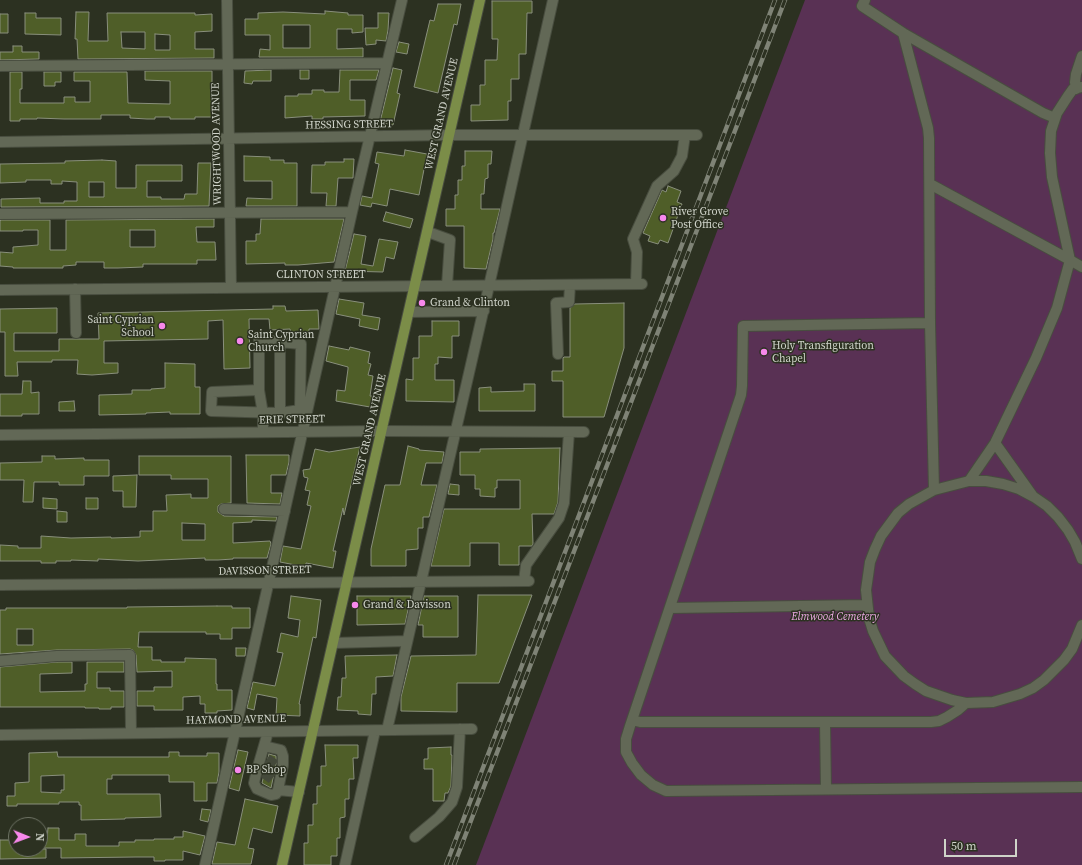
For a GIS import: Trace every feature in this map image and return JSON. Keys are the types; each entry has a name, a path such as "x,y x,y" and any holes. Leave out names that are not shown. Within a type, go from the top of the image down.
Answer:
{"main road":[{"name":"WEST GRAND AVENUE","path":"282,865 480,0"}],"street":[{"name":"WRIGHTWOOD AVENUE","path":"227,0 231,288"},
{"path":"205,865 352,212 402,0"},
{"path":"387,730 484,311 553,0"},
{"path":"865,0 862,6 904,33 1043,113 1055,118"},
{"path":"904,33 929,133 930,323 934,490"},
{"path":"969,481 995,443 1050,326 1057,308 1070,260 1050,163 1050,144 1051,131 1055,118 1073,89 1079,88 1075,82 1082,56"},
{"path":"0,66 387,63"},
{"name":"HESSING STREET","path":"0,142 450,135 698,135"},
{"name":"CLINTON STREET","path":"0,290 639,284 637,252 633,239 657,186 674,171 682,156 686,135"},
{"path":"930,184 1082,267"},
{"path":"0,214 352,212"},
{"path":"428,232 450,240 448,286"},
{"path":"558,354 556,303 569,302 570,285"},
{"path":"75,289 76,333"},
{"path":"409,312 484,311"},
{"path":"930,323 743,326 742,391 632,720 626,739 626,752 641,775 653,785 663,790 1082,787"},
{"path":"259,390 212,392 211,411 263,414 300,410 301,344 258,339 259,390 263,414 263,432"},
{"path":"280,342 280,413"},
{"name":"ERIE STREET","path":"0,435 381,431 584,432"},
{"name":"DAVISSON STREET","path":"0,585 527,581 526,564 559,518 564,503 569,432"},
{"path":"995,443 1034,497"},
{"path":"1082,559 1075,542 1058,517 1047,506 1034,497 1003,484 986,481 969,481 934,490 909,504 894,519 881,536 870,562 866,590 866,605 873,631 878,644 890,661 904,676 926,691 946,699 966,703 993,702 1020,694 1033,688 1055,671 1064,660 1072,649 1082,625"},
{"path":"224,508 285,511"},
{"path":"1068,530 1082,538"},
{"path":"670,608 866,605"},
{"path":"333,643 407,641"},
{"path":"0,661 57,656 130,655 131,733"},
{"path":"632,720 640,722 931,722 939,721 947,717 966,703"},
{"path":"825,722 826,789"},
{"path":"415,837 439,817 452,802 457,787 460,729"},
{"name":"HAYMOND AVENUE","path":"0,735 472,729"},
{"path":"344,865 375,731"},
{"path":"264,753 281,750 283,756 279,768 276,794 271,795 258,789 254,783 261,771 264,753 268,732"},
{"path":"277,785 299,792"}],"green space":[{"name":"Elmwood Cemetery","path":"805,0 1082,0 1082,865 476,865"}],"building":[{"path":"492,1 532,1 532,13 527,13 526,54 519,54 519,79 511,79 511,101 508,101 508,120 471,121 471,105 480,105 480,85 485,85 485,60 497,60 498,39 492,39"},
{"path":"438,4 461,4 457,25 454,24 438,93 414,87 430,20 434,21"},
{"path":"325,11 348,13 348,15 363,15 363,32 352,33 352,29 337,29 337,49 363,48 363,57 259,57 260,49 270,50 270,35 245,35 245,19 258,19 258,13 283,12 325,14","holes":["283,25 310,25 310,48 283,48"]},
{"path":"76,12 89,12 88,41 108,41 107,13 212,14 212,31 195,32 195,49 214,49 214,58 78,59 77,39 75,39","holes":["121,32 145,32 145,49 122,48","155,34 170,35 170,50 155,50"]},
{"path":"25,13 36,13 36,18 61,18 61,35 25,34"},
{"path":"378,13 389,13 386,41 376,40 376,44 366,45 365,28 378,28"},
{"path":"0,14 8,14 8,33 0,33"},
{"path":"399,42 409,44 407,54 396,52"},
{"path":"13,46 22,46 22,52 39,52 39,59 0,60 0,52 13,52"},
{"path":"393,68 402,70 397,93 400,94 393,125 380,122"},
{"path":"271,70 271,81 253,81 252,84 244,83 245,71"},
{"path":"300,70 309,70 309,79 300,79"},
{"path":"340,70 379,70 376,80 350,80 350,100 365,100 365,116 323,117 323,119 312,119 312,116 285,118 285,96 312,94 312,90 339,92"},
{"path":"145,71 212,71 212,117 170,119 170,117 155,117 155,119 147,119 130,118 130,115 101,115 101,119 37,118 10,121 10,72 22,72 20,103 64,103 64,97 75,97 75,102 90,102 90,81 74,81 74,72 127,72 128,103 170,104 170,81 145,80"},
{"path":"44,72 61,72 61,82 55,82 55,86 44,86"},
{"path":"405,150 427,154 419,195 390,189 387,206 372,203 371,207 360,205 362,196 372,198 379,164 375,163 377,152 404,156"},
{"path":"465,151 492,151 491,164 488,164 488,178 485,179 484,194 481,194 481,209 500,209 493,233 486,269 464,268 464,226 446,226 446,209 455,209 455,195 458,195 458,180 462,180 462,166 465,166"},
{"path":"244,156 270,157 270,160 284,160 284,163 297,163 297,206 246,206 247,198 272,199 272,181 244,181"},
{"path":"344,159 354,159 353,178 338,178 336,206 326,206 327,193 311,193 312,165 325,165 325,162 344,162"},
{"path":"65,161 116,161 116,188 136,188 136,165 182,165 182,181 147,181 147,197 161,197 161,199 184,199 185,194 197,194 198,163 211,163 209,206 1,207 1,199 40,198 40,203 64,203 64,201 77,201 77,182 62,181 62,184 51,184 51,180 26,180 26,182 0,183 0,164 65,163","holes":["89,182 104,182 104,197 89,197"]},
{"name":"River Grove Post Office","path":"668,186 681,191 677,202 682,204 668,243 660,240 658,244 648,241 650,236 643,233 662,190 666,192"},
{"path":"386,212 413,219 410,228 383,221"},
{"path":"214,219 214,227 196,227 197,242 215,242 216,260 197,260 197,264 143,264 143,267 118,268 104,268 104,262 76,262 76,265 63,266 63,268 13,268 0,266 0,252 13,253 13,247 38,245 38,230 0,231 1,220 50,220 50,250 66,250 66,220","holes":["130,230 155,230 155,247 130,247"]},
{"path":"261,219 344,219 334,262 298,265 285,265 285,263 246,264 246,241 256,241 256,234 260,234"},
{"path":"354,234 366,236 361,264 373,266 379,239 398,242 394,259 386,257 383,272 345,271"},
{"path":"339,299 364,303 362,315 380,318 378,330 359,326 360,319 336,314"},
{"path":"624,303 624,348 604,417 563,417 563,381 552,381 552,371 563,371 563,358 570,357 570,308 575,304"},
{"path":"273,306 285,306 286,311 318,310 319,329 309,329 309,332 291,333 290,329 270,330 269,319 249,319 250,368 224,369 223,320 208,321 208,339 104,341 104,363 118,363 118,373 92,375 77,374 78,360 52,360 52,362 17,362 18,376 5,376 5,332 0,332 0,309 57,308 57,333 14,333 14,351 59,351 59,339 99,339 98,313 273,309"},
{"path":"432,321 459,321 459,336 452,336 452,358 438,357 438,364 435,364 435,380 454,380 454,402 406,401 406,379 413,380 413,358 419,358 419,336 432,336"},
{"path":"329,346 349,350 350,347 370,352 368,363 371,364 368,375 373,376 370,407 336,401 337,390 345,391 348,367 326,361"},
{"path":"165,363 195,364 195,387 200,387 200,414 170,414 170,412 99,415 99,395 132,394 132,390 165,388"},
{"path":"23,381 31,381 31,393 39,392 39,414 0,416 0,394 22,394"},
{"path":"524,384 535,384 535,411 479,411 479,388 491,387 491,392 524,391"},
{"path":"74,401 75,411 59,411 59,402"},
{"path":"408,446 419,450 444,452 442,463 426,463 421,485 437,485 429,517 423,517 423,528 418,528 418,549 406,550 406,566 371,566 371,549 385,485 400,485"},
{"path":"360,447 344,515 343,508 333,551 336,551 333,568 306,563 306,567 280,562 283,546 301,549 311,506 307,505 310,491 305,490 308,478 304,477 303,470 310,469 315,449 329,452"},
{"path":"560,448 558,502 554,514 532,514 533,544 532,546 519,546 519,565 499,565 499,543 470,543 470,566 431,566 444,509 520,509 520,480 497,480 495,497 480,496 480,489 475,489 475,475 460,475 460,452 480,452 480,449"},
{"path":"246,455 289,455 286,475 271,475 271,493 282,493 280,504 247,503"},
{"path":"42,456 55,456 55,459 84,458 84,460 109,460 109,476 84,476 84,485 59,485 59,482 34,482 33,502 23,502 24,480 0,480 0,463 42,462"},
{"path":"139,456 231,456 231,503 221,504 218,506 218,512 224,516 277,517 276,521 252,520 252,522 233,523 233,543 270,541 271,544 267,558 205,560 205,558 138,561 98,559 98,561 56,561 56,563 41,563 41,561 0,561 0,545 18,546 18,548 41,548 41,536 71,538 140,537 140,531 153,531 153,511 167,511 166,495 191,494 191,498 208,498 208,479 171,479 171,475 139,475","holes":["182,523 205,524 205,540 182,540"]},
{"path":"137,475 136,507 123,507 123,491 113,491 113,476"},
{"path":"450,484 459,485 459,495 448,494"},
{"path":"43,498 57,499 57,509 43,508"},
{"path":"86,498 98,498 98,509 86,509"},
{"path":"57,511 67,512 67,522 57,522"},
{"path":"478,595 532,595 499,683 457,683 457,712 401,711 401,697 411,656 476,655"},
{"path":"291,596 321,600 316,638 313,637 299,704 300,716 276,715 277,698 257,694 254,710 247,708 253,682 275,686 283,653 277,652 281,633 298,637 300,620 288,618"},
{"path":"357,596 411,596 405,624 357,625"},
{"path":"424,596 458,596 458,637 423,637 423,625 418,625"},
{"path":"232,606 232,608 250,608 250,628 232,628 232,639 220,639 220,634 206,634 206,632 139,632 138,647 152,647 152,660 161,660 161,662 185,662 185,658 216,659 217,690 232,690 232,710 217,711 217,713 205,713 205,704 200,704 200,696 183,697 183,710 154,710 154,706 137,706 137,691 154,691 154,687 172,687 172,671 137,672 136,655 133,650 130,649 57,650 0,654 0,610 6,610 6,608","holes":["17,629 33,629 33,645 17,645"]},
{"path":"236,648 246,648 245,656 236,656"},
{"path":"397,655 393,676 376,677 376,694 372,694 371,715 358,714 358,711 337,710 338,697 341,697 342,678 346,678 345,656"},
{"path":"72,662 72,673 40,674 40,692 85,691 85,684 87,684 87,662 124,662 124,672 97,672 97,688 110,688 110,691 124,691 124,707 99,709 85,707 0,707 0,667"},
{"path":"325,745 358,745 358,758 353,758 354,779 349,779 349,799 345,799 345,817 340,818 340,838 337,838 337,856 331,856 331,865 304,865 304,843 308,843 308,825 313,825 313,804 317,804 317,786 321,786 321,766 326,766"},
{"path":"451,747 451,786 448,793 445,793 444,801 433,801 433,769 424,769 424,759 428,759 428,748"},
{"name":"BP Shop","path":"238,750 248,752 239,791 229,788"},
{"path":"57,752 58,757 169,757 169,752 179,752 179,756 207,756 207,753 219,753 219,772 217,783 207,783 207,801 194,801 194,782 169,782 169,775 112,775 112,779 107,779 107,794 160,794 161,817 81,820 81,805 79,805 79,802 59,802 59,804 17,804 17,806 7,806 7,796 15,796 15,783 29,782 29,753","holes":["64,775 64,790 61,790 61,793 41,792 41,776"]},
{"path":"269,754 276,756 276,764 271,788 262,783"},
{"path":"245,799 278,806 272,833 253,828 248,848 254,849 251,864 212,864 217,842 235,845"},
{"path":"202,809 211,810 208,822 200,820"},
{"path":"48,828 59,828 59,840 75,840 75,834 86,834 86,846 119,846 119,842 174,839 174,837 183,837 183,831 205,836 200,855 183,851 183,860 154,861 154,857 61,858 61,848 48,848"},
{"path":"0,840 8,840 8,857 46,857 46,858 0,859"}],"tunnel":[{"path":"267,759 276,765"},
{"path":"264,773 273,780"}],"railway":[{"path":"446,865 775,0"},
{"path":"454,865 785,0"}],"place":[{"name":"River Grove Post Office","path":"663,218"},
{"name":"Grand & Clinton","path":"422,303"},
{"name":"Saint Cyprian School","path":"162,326"},
{"name":"Saint Cyprian Church","path":"240,341"},
{"name":"Holy Transfiguration Chapel","path":"764,352"},
{"name":"Grand & Davisson","path":"355,605"},
{"name":"BP Shop","path":"238,770"}]}
